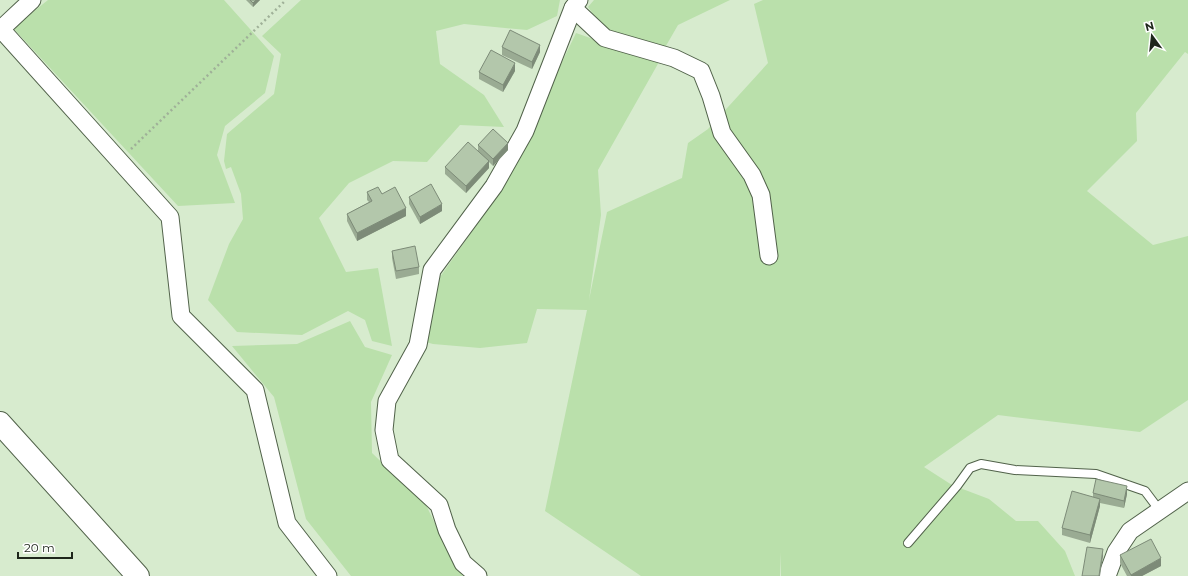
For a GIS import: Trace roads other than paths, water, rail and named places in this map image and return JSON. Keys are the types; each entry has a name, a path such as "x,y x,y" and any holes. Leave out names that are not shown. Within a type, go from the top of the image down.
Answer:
{"street":[{"path":"32,0 1,28 170,217 181,316 255,390 288,523 328,576"},
{"path":"478,576 463,563 447,530 439,505 390,460 384,430 387,401 418,345 432,270 494,186 525,132 576,4 605,38 674,58 701,71 711,96 722,133 752,175 761,195 769,256"},
{"path":"0,424 138,576"},
{"path":"1107,576 1116,552 1130,530 1188,491"}],"lane":[{"path":"908,543 957,486 970,468 981,464 1015,470 1096,474 1145,491 1160,510"}]}
